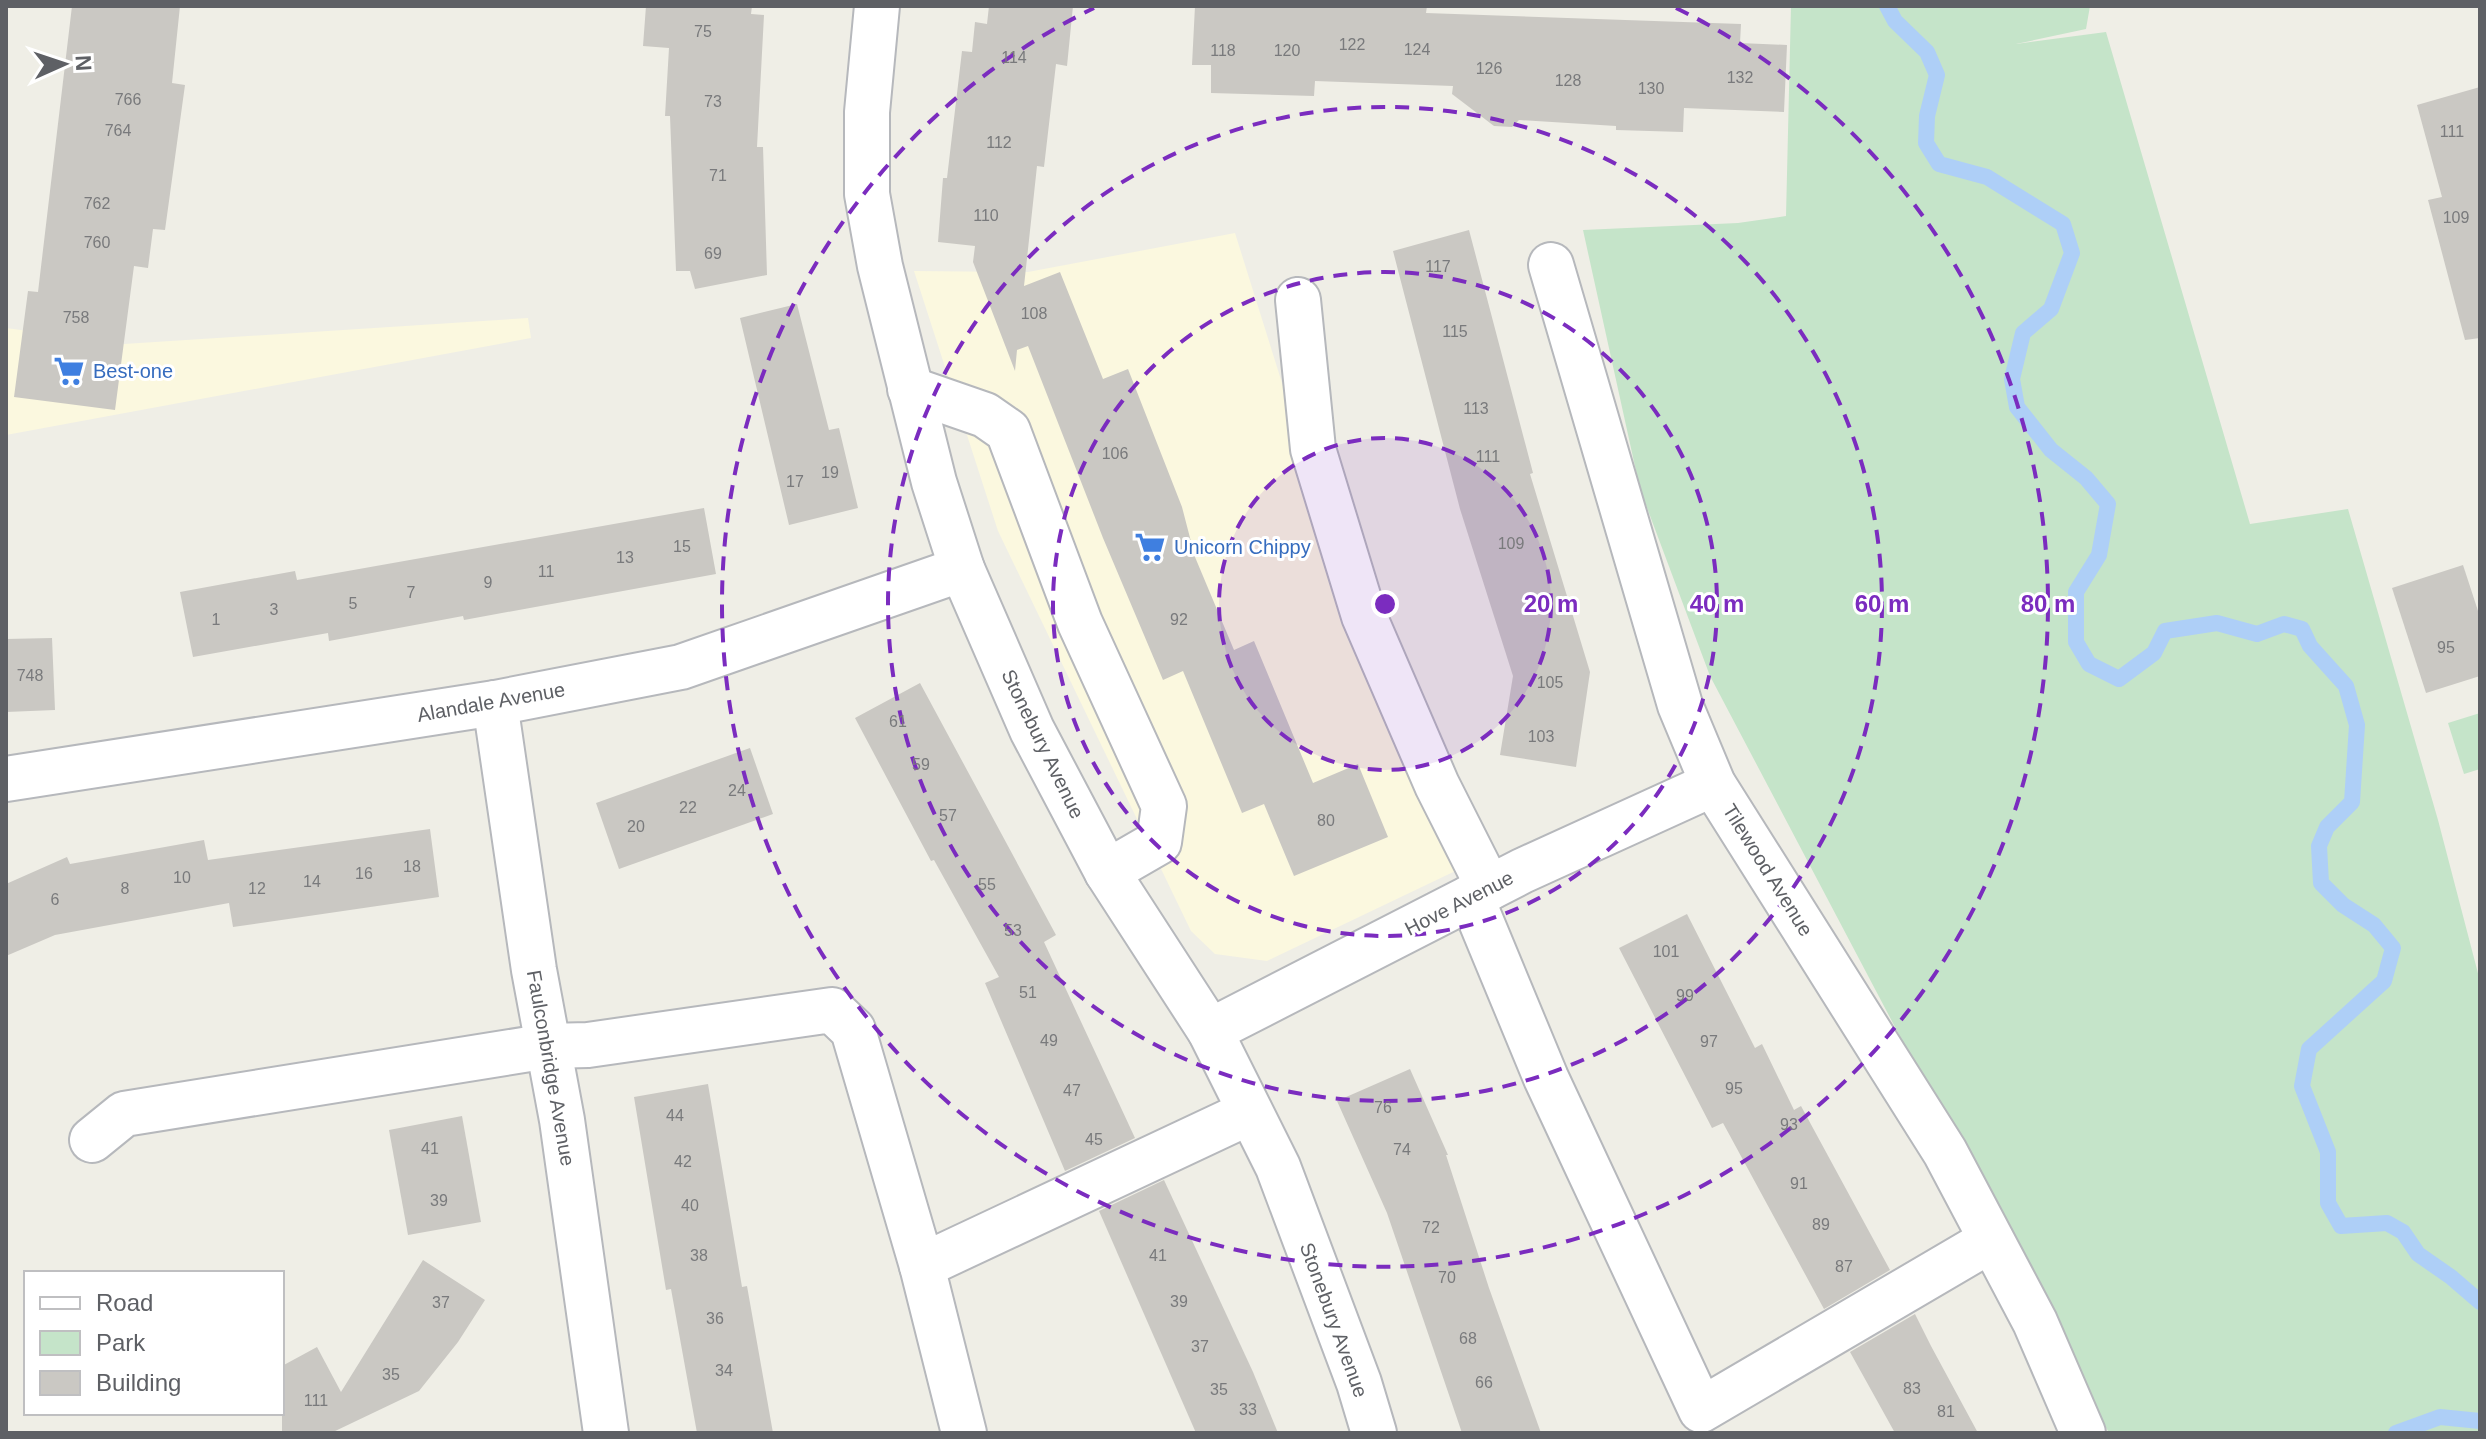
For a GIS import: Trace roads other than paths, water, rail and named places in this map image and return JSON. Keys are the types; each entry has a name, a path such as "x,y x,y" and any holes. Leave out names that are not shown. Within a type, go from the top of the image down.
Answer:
{"street":[{"name":"Stonebury Avenue","path":"877,6 867,112 867,194 880,266 910,389 934,482 962,569 1032,730 1107,872 1210,1031 1278,1167 1359,1383 1374,1433"},
{"name":"Tilewood Avenue","path":"1551,265 1680,705 1713,784 1945,1152 2035,1322 2083,1433"},
{"path":"1298,300 1313,449 1364,616 1480,893 1546,1078 1705,1422 1991,1240"},
{"path":"910,389 985,415 1008,431 1080,623 1164,806 1159,842 1107,872"},
{"name":"Alandale Avenue","path":"6,779 495,703 681,667 962,569"},
{"name":"Faulconbridge Avenue","path":"495,703 534,970 562,1120 606,1433"},
{"name":"Hove Avenue","path":"1210,1031 1480,893 1713,784"},
{"path":"92,1140 124,1114 548,1046 588,1045 832,1010 853,1030 922,1266 964,1433"},
{"path":"922,1266 1250,1112"}],"waterway":[{"path":"1887,6 1895,21 1927,52 1937,75 1927,116 1926,143 1939,164 1987,177 2063,224 2072,253 2051,309 2023,333 2012,379 2017,407 2051,450 2086,478 2108,504 2099,555 2076,592 2076,642 2089,664 2119,679 2154,653 2165,631 2217,623 2257,634 2284,624 2302,629 2310,646 2346,686 2357,725 2352,802 2327,827 2319,846 2321,883 2343,905 2374,925 2393,948 2384,981 2309,1049 2302,1086 2328,1152 2328,1203 2341,1226 2387,1223 2403,1232 2418,1254 2480,1302"},
{"path":"2396,1433 2440,1417 2480,1421"}],"place":[{"name":"Best-one","path":"69,371"},
{"name":"Unicorn Chippy","path":"1150,547"}]}
